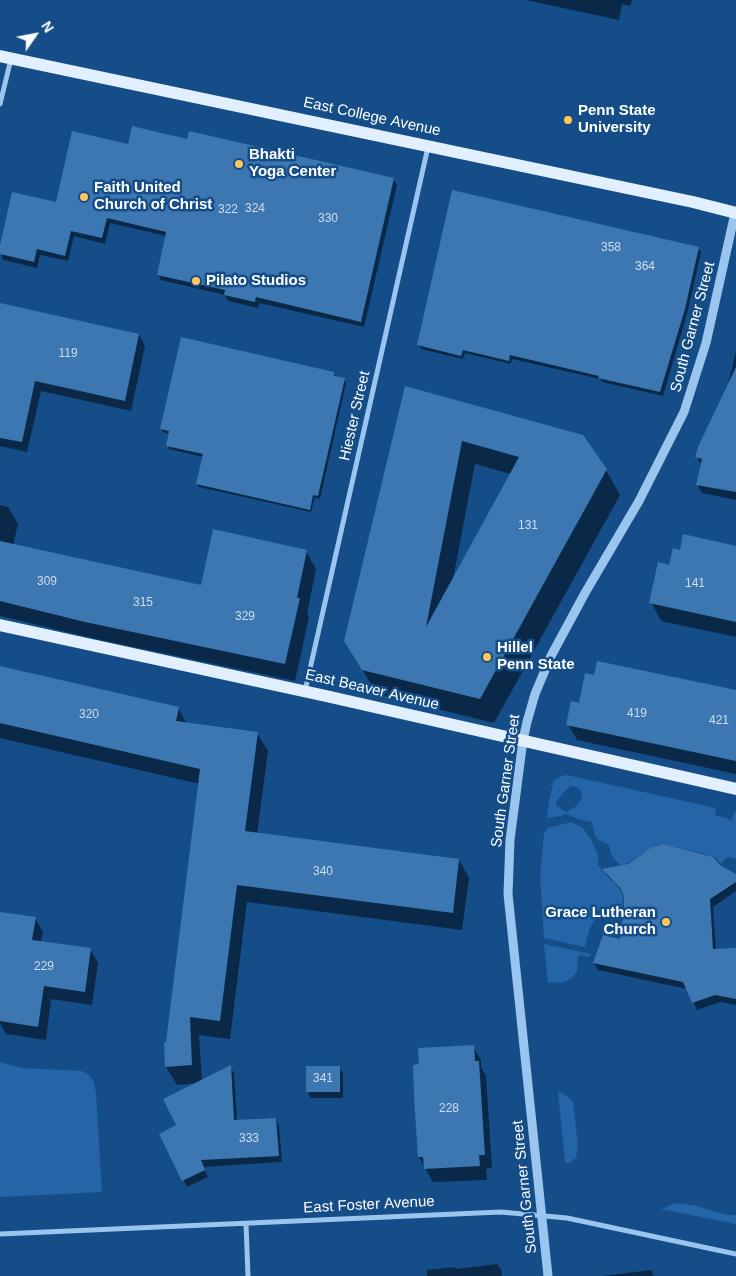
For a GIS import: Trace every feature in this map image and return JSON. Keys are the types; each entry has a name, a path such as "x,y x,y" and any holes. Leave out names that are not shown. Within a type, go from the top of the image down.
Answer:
{"main road":[{"name":"East College Avenue","path":"6,57 736,210"},
{"name":"East Beaver Avenue","path":"0,625 523,740 736,789"}],"street":[{"path":"0,104 6,57"},
{"name":"Hiester Street","path":"306,692 428,146"},
{"name":"South Garner Street","path":"548,1276 508,885 510,840 523,740 535,694 551,656 638,501 684,412 706,342 736,210"},
{"name":"East Foster Avenue","path":"0,1234 501,1212 543,1214 574,1219 736,1254"},
{"path":"246,1224 248,1276"}],"shaded area":[{"path":"567,775 716,808 715,815 727,819 732,820 734,812 736,812 736,859 729,857 721,864 716,858 705,854 662,844 656,845 622,865 611,854 609,845 597,839 592,822 566,814 547,818 554,780","holes":["571,786 577,787 581,791 582,798 575,807 566,812 556,805 556,802 563,793"]},
{"path":"571,822 582,827 591,839 598,855 599,861 597,864 618,885 623,896 622,915 598,911 590,927 585,947 544,938 540,876 544,833 548,828"},
{"path":"544,944 591,955 588,957 578,956 577,972 572,978 564,982 548,983"},
{"path":"0,1062 22,1068 82,1071 89,1075 94,1082 96,1093 102,1192 0,1197"},
{"path":"558,1091 573,1102 578,1145 576,1158 569,1163 565,1163"},
{"path":"675,1203 693,1205 728,1215 736,1215 736,1224 661,1209"}],"building":[{"path":"132,126 187,139 189,131 394,178 361,322 256,297 255,302 224,295 225,290 157,275 166,232 107,218 102,238 71,231 65,256 37,249 34,262 0,254 0,245 12,192 56,202 72,131 128,144"},
{"path":"452,190 699,247 685,309 660,392 510,355 509,361 463,350 461,356 417,345"},
{"path":"0,303 139,334 125,401 35,381 22,442 0,438"},
{"path":"181,337 334,372 334,376 345,378 318,496 313,495 310,510 196,484 203,454 166,446 169,431 160,429"},
{"path":"736,367 736,492 696,485 702,459 695,457"},
{"path":"405,386 583,435 607,469 480,699 362,670 344,641","holes":["462,441 519,457 426,627"]},
{"path":"213,529 307,550 297,598 300,598 285,664 85,622 0,601 0,541 201,585"},
{"path":"683,534 736,546 736,622 649,603 658,562 669,565 673,548 680,550"},
{"path":"597,661 736,690 736,761 566,725 571,701 579,703 585,673 594,675"},
{"path":"0,666 179,707 176,721 258,732 245,831 459,859 453,913 237,885 220,1021 190,1017 192,1065 165,1067 164,1042 166,1042 200,769 0,723"},
{"name":"Grace Lutheran Church","path":"663,844 713,857 721,866 736,874 736,882 710,899 713,949 736,948 736,999 715,995 692,1003 683,982 593,963 603,935 620,939 624,909 624,896 621,889 602,869 628,864 652,847"},
{"path":"0,912 36,917 32,940 91,948 85,992 44,986 38,1027 0,1021"},
{"path":"474,1045 475,1061 479,1061 485,1155 479,1155 480,1166 424,1169 423,1157 418,1157 414,1097 413,1065 419,1064 418,1048"},
{"path":"231,1065 234,1120 276,1118 279,1156 201,1160 205,1170 182,1181 159,1134 176,1125 163,1099"},
{"path":"306,1066 340,1066 340,1092 306,1092"}],"place":[{"name":"Penn State University","path":"568,120"},
{"name":"Bhakti Yoga Center","path":"239,164"},
{"name":"Faith United Church of Christ","path":"84,197"},
{"name":"Pilato Studios","path":"196,281"},
{"name":"Hillel Penn State","path":"487,657"},
{"name":"Grace Lutheran Church","path":"666,922"}]}
